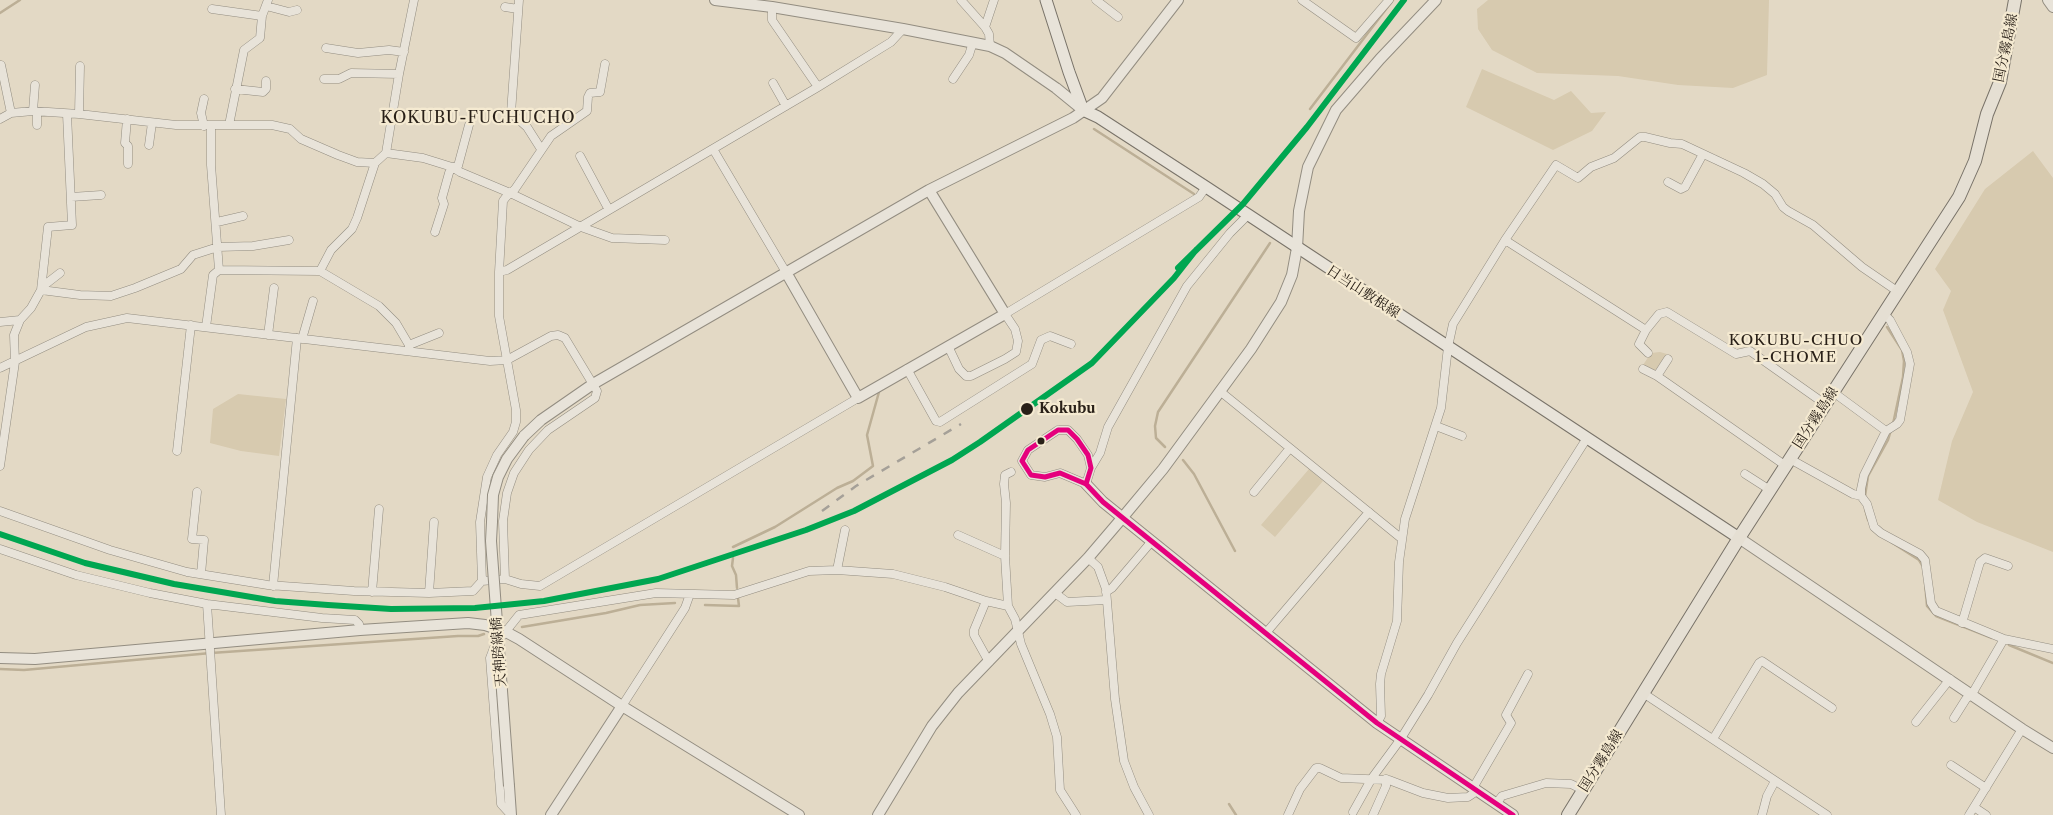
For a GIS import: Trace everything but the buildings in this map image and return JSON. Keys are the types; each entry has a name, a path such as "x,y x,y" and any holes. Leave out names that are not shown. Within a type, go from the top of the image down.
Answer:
{"main road":[{"path":"1046,0 1083,110"},
{"name":"国分霧島線","path":"1568,815 1739,538 1945,219 1968,180 1987,114 2000,82 2015,0"},
{"name":"日当山敷根線","path":"1083,110 1098,117 1206,187 1247,216 1739,538"}],"street":[{"path":"320,271 331,250 352,229 375,163 386,153 398,74 414,0"},
{"path":"519,0 511,113 527,127 541,149"},
{"path":"715,0 758,3 990,46 1005,53 1056,88 1083,110"},
{"path":"961,0 985,26 989,34 990,46"},
{"path":"985,26 994,0"},
{"path":"1096,0 1118,17"},
{"name":"天神跨線橋","path":"511,815 491,541 493,496 498,477 507,459 524,436 541,420 593,384 787,274 929,190 1073,118 1102,98 1177,0"},
{"path":"1302,0 1356,38 1390,0"},
{"path":"878,815 932,726 958,693 1055,594 1123,517 1163,469 1251,349 1281,302 1292,275 1297,248 1299,211 1308,167 1336,110 1380,59 1436,0"},
{"path":"2048,0 2053,7"},
{"path":"229,126 244,50 260,38 262,16 267,3 290,12 297,10"},
{"path":"505,7 518,9"},
{"path":"772,7 772,20 818,87"},
{"path":"212,9 262,16"},
{"path":"499,272 507,270 818,87 891,42 903,29"},
{"path":"953,79 971,51 973,42"},
{"path":"326,48 358,53 388,50 404,52"},
{"path":"482,581 480,522 487,477 497,455 513,432 516,422 516,410 499,316 499,272 504,201 541,149 558,130 587,112 590,93 600,92 605,64"},
{"path":"1,65 11,112"},
{"path":"79,114 80,66"},
{"path":"324,79 339,78 351,73 398,74"},
{"path":"235,89 263,92 266,89 266,81"},
{"path":"773,83 786,106"},
{"path":"35,86 37,125"},
{"path":"204,99 201,113 208,126 220,270"},
{"path":"0,119 11,112 35,111 79,114 152,123 208,126 272,125 290,129 301,139 338,155 357,162 375,163"},
{"path":"42,289 48,227 72,225 67,114"},
{"path":"127,119 126,143 128,146 128,164"},
{"path":"149,145 152,123"},
{"path":"452,167 458,166 468,126"},
{"path":"1377,723 1382,716 1380,684 1397,620 1402,539 1407,507 1436,426 1443,400 1448,347 1453,324 1505,240 1556,165 1580,177 1591,167 1614,158 1640,138 1645,137 1682,144 1764,184 1775,194 1783,207 1813,225 1862,267 1897,291"},
{"path":"713,149 858,398"},
{"path":"386,153 423,158 452,167 581,227 617,239 665,240"},
{"path":"1668,182 1681,189 1685,187 1703,154"},
{"path":"580,156 609,210"},
{"path":"435,232 444,204 442,198 452,167"},
{"path":"0,511 110,550 201,574 273,586 372,592 429,593 473,591 482,581 505,579 531,586 545,584 907,369 1005,314 1199,197 1206,187"},
{"path":"929,190 1015,329 1018,341 1016,352 971,376 966,376 959,369 948,346"},
{"path":"71,196 101,195"},
{"path":"216,222 244,216"},
{"path":"1086,484 1091,468 1100,453 1108,427 1187,286 1230,233 1247,216"},
{"path":"42,289 80,295 112,296 181,268 193,255 218,248 253,246 289,240"},
{"path":"1505,240 1646,330"},
{"path":"206,327 210,286 213,275 220,270 320,271 379,306 396,323 409,348"},
{"path":"0,466 15,362 14,335 20,320 31,308 42,289 60,273"},
{"path":"268,334 274,288"},
{"path":"273,586 300,338 313,300"},
{"path":"1648,352 1639,344 1646,330 1659,314 1667,312 1736,354 1750,351 1825,404"},
{"path":"1884,314 1890,320 1907,352 1910,364 1900,420 1887,430 1864,475 1863,499 1871,519 1881,533 1920,554 1925,560 1931,603 1936,611 2004,639 2053,649"},
{"path":"0,368 79,330 108,321 127,318 300,338 409,348 490,361 507,360 551,336 558,335 565,338 597,391 595,398 548,430 529,450 514,473 507,493 503,521 505,579"},
{"path":"0,322 20,320"},
{"path":"177,451 191,325"},
{"path":"409,348 439,333"},
{"path":"907,369 936,421 940,422 1032,364 1041,340 1050,336 1071,344"},
{"path":"1657,376 1668,359"},
{"path":"1643,369 1657,376 1788,462 1863,499"},
{"path":"1221,392 1402,539"},
{"path":"1833,392 1887,430"},
{"path":"1436,426 1462,436"},
{"path":"1091,468 1088,455 1068,430 1058,430 1028,450 1022,461 1031,475 1045,478 1060,473 1086,484 1103,502 1377,723 1513,815"},
{"path":"1353,812 1372,778 1400,740 1457,643 1587,438"},
{"path":"1254,492 1290,448"},
{"path":"1012,472 1005,476 1004,484 1008,606 1019,632 1021,644 1050,714 1057,737 1060,790 1076,815"},
{"path":"1745,474 1770,490"},
{"path":"197,492 192,539 204,540 201,574"},
{"path":"372,592 379,509"},
{"path":"1265,634 1368,512"},
{"path":"429,593 434,522"},
{"path":"837,570 846,530"},
{"path":"958,535 1005,556"},
{"path":"1739,538 2053,748"},
{"path":"1055,594 1067,602 1106,596 1152,541"},
{"path":"0,549 76,575 207,604 322,618 355,620 359,624 360,630"},
{"path":"1088,558 1098,567 1106,596 1115,699 1124,761 1134,787 1149,815"},
{"path":"1962,623 1980,562 1985,558 2008,566"},
{"path":"511,815 501,804 490,658 495,646 512,621 519,615 656,593 734,594 809,571 837,570 893,574 1008,606"},
{"path":"551,815 685,608 690,594"},
{"path":"986,601 974,634 989,662"},
{"path":"207,604 221,815"},
{"path":"0,658 35,659 210,645 360,630 468,623 485,625 506,632 799,815"},
{"path":"1954,718 1966,699 1972,694 2004,639"},
{"path":"1713,739 1762,660 1832,708"},
{"path":"1288,815 1300,789 1316,768 1327,770 1341,778 1386,779 1423,793 1448,798 1468,797 1475,790 1512,723 1506,715 1528,674"},
{"path":"1916,722 1950,679"},
{"path":"1643,693 1827,815"},
{"path":"1970,815 2022,729"},
{"path":"1951,764 1986,788"},
{"path":"1373,815 1386,786 1386,779"},
{"path":"1762,815 1766,796 1775,781"},
{"path":"1496,804 1502,796 1546,783 1570,784 1583,790"},
{"path":"1974,807 1986,815"}],"shaded area":[{"path":"1488,0 1769,0 1767,75 1733,88 1678,85 1618,76 1537,73 1492,50 1478,29 1477,9"},
{"path":"1482,69 1554,100 1571,91 1591,113 1606,112 1592,131 1553,150 1466,107"},
{"path":"2033,151 2053,178 2053,552 1977,522 1938,500 1952,441 1973,392 1943,310 1951,291 1935,269 1985,189"},
{"path":"1660,352 1667,354 1654,372 1643,365 1651,353"},
{"path":"238,394 286,399 279,456 241,451 210,443 213,409"},
{"path":"1309,469 1323,481 1275,537 1261,525"}],"waterway":[{"path":"0,13 20,0"},
{"path":"1310,109 1393,0"},
{"path":"1094,129 1194,194"},
{"path":"1165,447 1156,438 1155,426 1158,412 1270,243"},
{"path":"1887,327 1902,350 1904,361 1903,377 1893,424"},
{"path":"733,547 775,527 837,488 853,481 873,466 867,435 879,392"},
{"path":"1865,496 1868,476 1888,440 1891,430"},
{"path":"1183,460 1194,474 1235,551"},
{"path":"1865,509 1868,520"},
{"path":"1891,542 1919,560 1922,565"},
{"path":"733,558 732,566 736,575 737,588"},
{"path":"1925,583 1927,606 1936,616 1992,638"},
{"path":"705,605 739,606 738,598"},
{"path":"522,627 606,613 640,605 675,603"},
{"path":"0,669 24,670 211,653 478,636 484,634"},
{"path":"2009,645 2053,663"},
{"path":"1229,804 1236,815"}],"railway":[{"path":"822,511 856,486 961,424"}],"transit line":[{"path":"1178,268 1243,204 1307,127 1404,0"},
{"path":"0,534 85,563 174,584 275,601 328,605 391,609 475,608 544,601 658,579 806,530 854,511 952,460 1092,363 1174,278 1196,250"},
{"path":"1086,484 1091,468 1088,455 1068,430 1058,430 1028,450 1022,461 1031,475 1045,477 1060,473 1086,484 1103,502 1377,723 1513,815"}],"place":[{"name":"Kokubu","path":"1027,409"}],"district":[{"name":"KOKUBU-FUCHUCHO","path":"478,118"},
{"name":"KOKUBU-CHUO 1-CHOME","path":"1796,350"}]}
